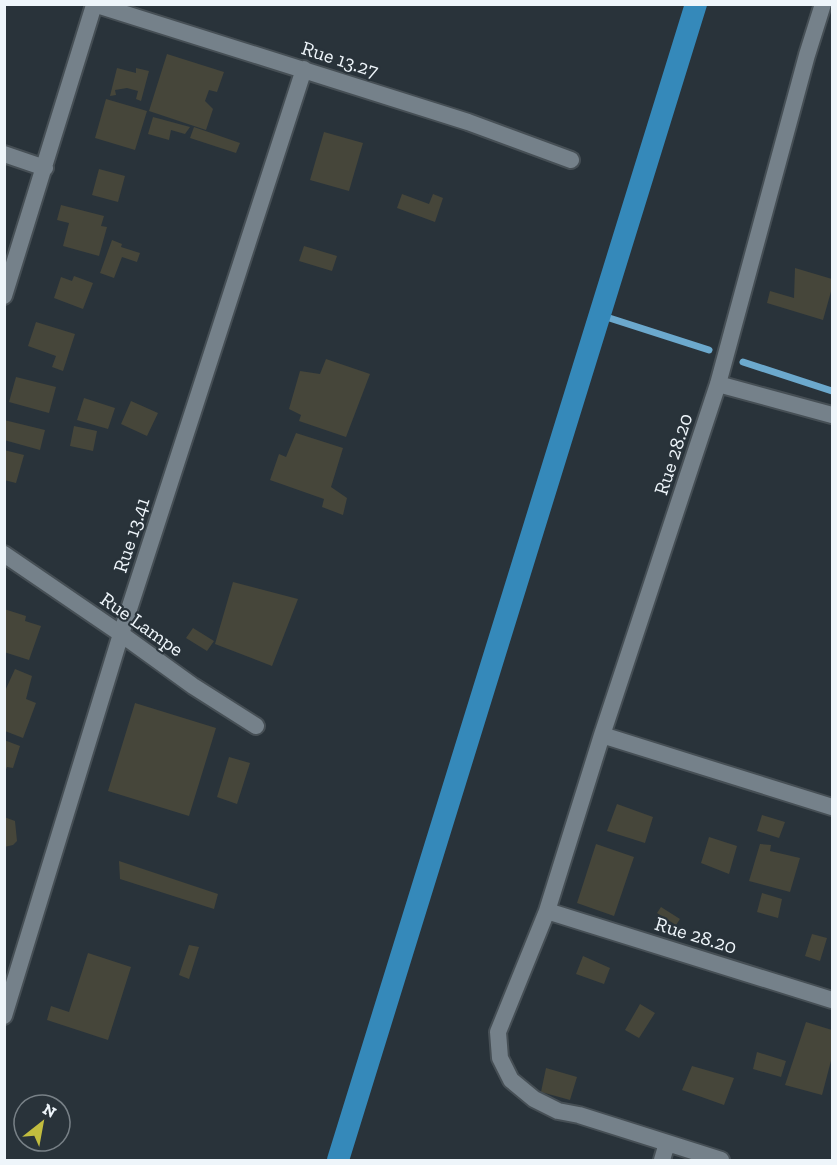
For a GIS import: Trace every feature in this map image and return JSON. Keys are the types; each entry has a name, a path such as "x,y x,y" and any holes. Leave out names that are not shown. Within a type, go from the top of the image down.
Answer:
{"street":[{"name":"Rue 28.20","path":"667,1143 579,1115 558,1111 534,1099 511,1080 500,1059 498,1032 546,911 718,384 823,4"},
{"path":"4,296 94,5"},
{"name":"Rue 13.27","path":"94,5 468,122 571,160"},
{"name":"Rue 13.41","path":"4,1016 121,634 304,69"},
{"path":"4,154 45,168"},
{"path":"718,384 832,415"},
{"name":"Rue Lampe","path":"4,554 193,686 256,726"},
{"path":"602,735 832,807"},
{"name":"Rue 28.20","path":"546,911 832,1000"},
{"path":"663,1161 667,1143 721,1161"}],"building":[{"path":"167,54 224,72 217,92 209,90 205,101 213,109 206,130 149,111"},
{"path":"117,68 136,73 136,68 149,71 141,101 136,99 138,91 127,88 115,90 116,95 110,96"},
{"path":"106,99 147,111 135,150 95,138"},
{"path":"153,117 190,127 185,134 171,130 169,140 148,134"},
{"path":"194,127 240,143 236,153 190,138"},
{"path":"324,132 363,143 349,191 310,180"},
{"path":"99,169 125,176 118,202 92,195"},
{"path":"402,194 429,204 433,194 443,198 435,222 397,208"},
{"path":"61,205 104,216 101,226 107,227 99,256 63,246 69,223 57,220"},
{"path":"112,240 122,244 121,247 140,253 137,262 122,257 114,278 100,273"},
{"path":"304,246 337,256 332,271 299,261"},
{"path":"795,268 832,279 832,288 823,320 767,303 770,291 794,298"},
{"path":"74,276 93,283 83,309 54,298 61,277 72,281"},
{"path":"36,322 75,334 63,371 52,367 56,356 28,346"},
{"path":"326,359 370,374 346,437 299,421 301,415 289,409 300,371 320,374"},
{"path":"16,377 56,387 49,413 9,402"},
{"path":"84,398 115,408 108,429 77,420"},
{"path":"131,401 158,413 147,436 121,424"},
{"path":"4,420 45,430 40,450 4,440"},
{"path":"74,426 97,431 93,451 70,446"},
{"path":"296,433 343,448 331,487 347,498 343,515 322,507 324,499 270,480 279,454 286,457"},
{"path":"4,450 24,455 16,483 4,480"},
{"path":"233,582 298,599 272,666 215,644"},
{"path":"4,609 26,616 25,621 41,626 29,660 4,652"},
{"path":"193,628 214,641 207,651 186,638"},
{"path":"15,669 32,676 26,699 36,703 23,738 5,731 5,691"},
{"path":"135,703 216,728 189,816 108,791"},
{"path":"4,740 20,746 13,768 7,767 5,772"},
{"path":"229,757 250,763 237,804 217,797"},
{"path":"617,804 653,817 645,843 607,831"},
{"path":"762,815 785,822 779,838 757,831"},
{"path":"4,817 15,821 17,841 13,845 4,847"},
{"path":"709,837 737,846 729,874 701,863"},
{"path":"596,844 634,857 614,916 577,903"},
{"path":"760,844 771,845 770,851 800,858 790,892 749,881"},
{"path":"119,861 218,894 214,909 120,879"},
{"path":"762,893 782,899 778,918 757,912"},
{"path":"661,907 680,919 676,925 657,913"},
{"path":"812,934 827,938 820,961 805,956"},
{"path":"189,945 199,947 189,979 179,975"},
{"path":"88,953 131,967 108,1040 47,1020 51,1006 69,1012"},
{"path":"583,956 610,968 604,984 576,974"},
{"path":"640,1004 655,1013 639,1038 625,1030"},
{"path":"806,1022 832,1030 832,1057 822,1095 785,1085"},
{"path":"757,1052 786,1061 781,1077 753,1069"},
{"path":"692,1066 734,1078 724,1105 682,1090"},
{"path":"546,1068 577,1077 570,1100 541,1092"}],"waterway":[{"path":"338,1160 696,4"},
{"path":"600,315 709,350"},
{"path":"743,362 832,391"}]}
